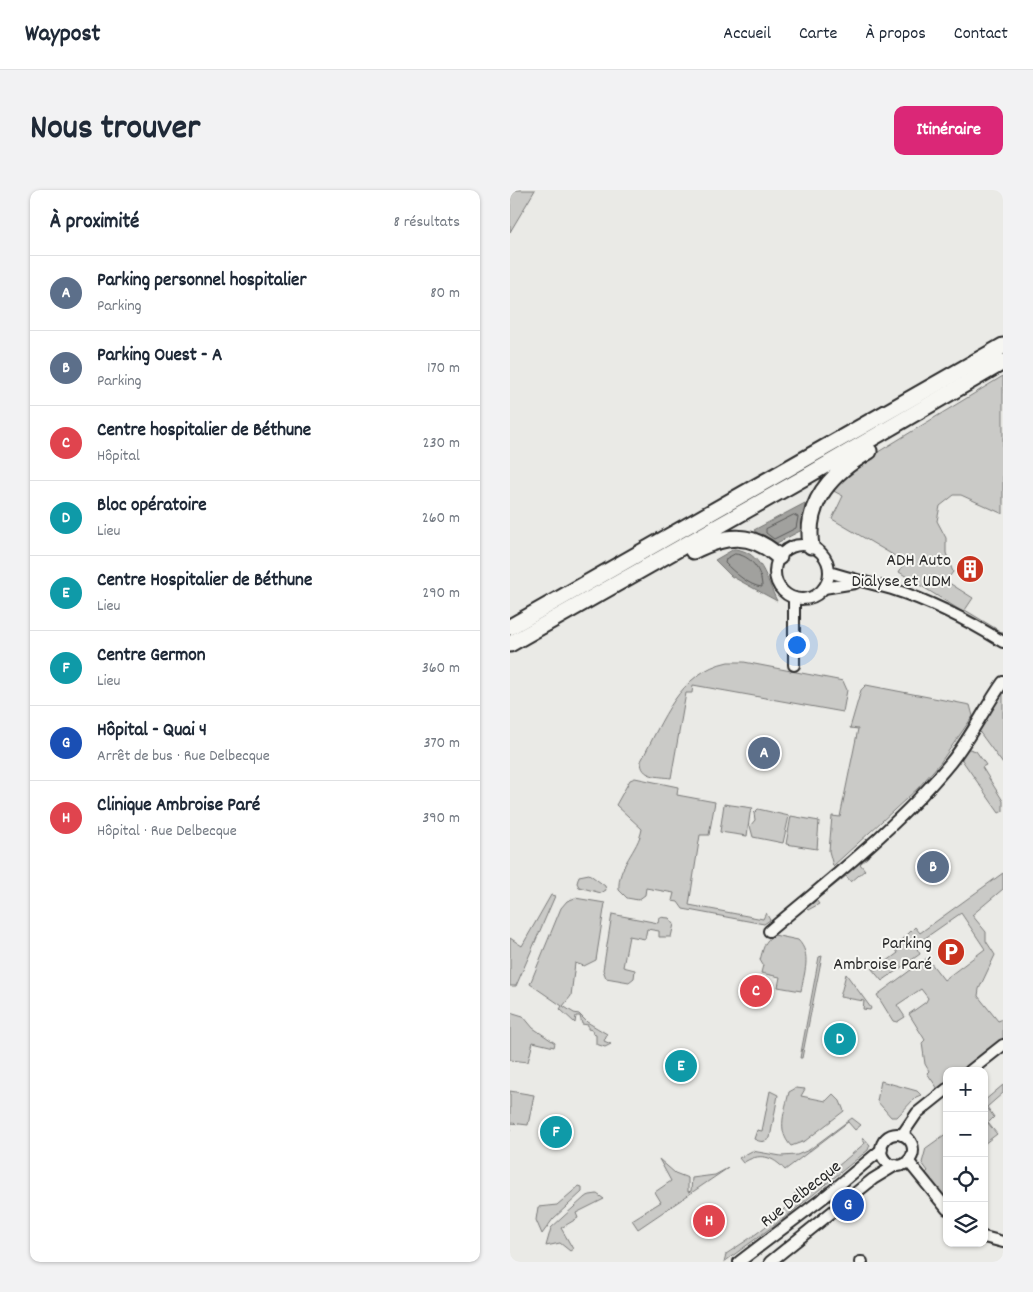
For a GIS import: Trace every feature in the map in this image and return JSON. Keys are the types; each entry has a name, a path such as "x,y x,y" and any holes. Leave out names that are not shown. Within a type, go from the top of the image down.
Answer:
{"highway":[{"path":"510,627 1003,346"},
{"path":"510,644 1003,362"},
{"path":"811,546 809,532 812,509 821,491 834,476 863,454 921,420 947,395"},
{"path":"622,581 654,570 708,543 738,538 757,540 779,557"}],"street":[{"path":"824,588 829,572 824,556 811,546 793,546 779,557 775,573 777,581 787,594 794,598 808,598 824,588 858,582"},
{"path":"829,572 858,582 891,589 933,605 1003,642"},
{"path":"794,598 794,665"},
{"path":"795,620 808,598"},
{"path":"769,931 866,848 927,788 971,734 981,712 1003,682"},
{"path":"975,1067 1003,1046"},
{"path":"902,1135 912,1145 912,1156 908,1161 896,1165 886,1160 882,1149 888,1137 902,1135 917,1113 943,1092"},
{"name":"Rue Delbecque","path":"739,1262 882,1149"},
{"path":"908,1161 943,1204"},
{"name":"Rue Delbecque","path":"770,1262 872,1179 896,1165"},
{"path":"988,1238 1003,1242"}],"shaded area":[{"path":"510,190 535,190 510,232"},
{"path":"1003,376 1003,514 961,495 954,495 940,506 937,521 946,538 946,553 953,572 946,581 973,598 965,610 1003,633 1003,637 899,572 905,562 832,519 843,496 828,488 860,463"},
{"path":"728,662 744,662 843,681 847,690 843,712 693,685 692,693 686,693 671,778 651,775 644,771 641,761 674,700 697,676 711,667"},
{"path":"866,685 970,705 973,716 940,763 918,788 833,866 829,851 832,816 840,817 858,729 850,728 861,690"},
{"path":"1003,693 1003,764 978,730"},
{"path":"966,748 976,751 986,765 982,767 1003,801 1003,811 999,813 962,760 961,754"},
{"path":"635,778 678,787 677,795 715,802 709,835 700,835 689,905 763,919 766,913 770,920 764,924 683,909 678,902 672,901 674,893 646,888 645,895 638,900 627,898 619,890 621,873 640,837 642,829 616,805 630,780"},
{"path":"724,804 753,808 750,813 747,836 720,832"},
{"path":"758,809 789,816 783,843 753,837 750,826 755,820 754,813"},
{"path":"791,816 819,821 817,849 786,844"},
{"path":"867,853 869,856 860,864 865,870 851,882 846,876 816,900 819,904 808,910 805,907"},
{"path":"1003,873 1003,889 972,915 986,932 986,941 995,955 979,989 978,996 998,1021 1003,1019 1003,1039 966,1067 943,1067 943,1085 938,1089 927,1073 929,1071 925,1064 922,1043 925,1040 909,1014 926,1002 928,998 921,989 897,1005 905,1017 897,1022 893,1021 877,995 927,958 944,980 985,949 961,913 915,945 920,954 882,981 871,968 875,970 898,953 896,950 899,947 897,945 915,927 920,933"},
{"path":"589,874 605,886 606,890 601,893 579,887 577,883 579,876"},
{"path":"551,895 555,896 516,986 510,986 510,938 522,946"},
{"path":"575,898 605,903 596,960 584,966 575,963 571,996 563,1006 579,1014 587,1022 607,1034 604,1041 611,1044 605,1047 596,1044 596,1035 593,1034 592,1030 588,1029 588,1025 582,1024 580,1016 576,1016 575,1023 560,1009 562,1006 530,984 561,908 567,901"},
{"path":"612,914 658,923 659,917 669,918 674,924 671,937 659,937 659,931 647,929 645,939 629,936 623,967 635,970 634,978 629,982 606,978 603,970"},
{"path":"774,935 798,940 805,951 806,964 801,991 778,987 780,977 761,973 763,965 760,960 763,949 766,942"},
{"path":"822,956 802,1058 800,1058 819,957"},
{"path":"846,974 871,1008 870,1010 863,1009 864,1001 840,997"},
{"path":"510,1012 523,1016 533,1028 555,1043 554,1047 533,1042 528,1062 510,1060"},
{"path":"881,1081 917,1091 921,1095 916,1097 897,1117 891,1117 877,1101"},
{"path":"1003,1085 1003,1093 988,1106 988,1098"},
{"path":"796,1088 805,1089 801,1096 826,1101 833,1094 840,1101 844,1111 805,1141 791,1146 786,1140 783,1120 789,1092"},
{"path":"510,1091 534,1095 528,1125 511,1123 510,1130"},
{"path":"770,1091 778,1095 770,1138 766,1141 760,1141 754,1139 757,1130 762,1131"},
{"path":"988,1108 994,1117 988,1123"},
{"path":"852,1118 861,1125 855,1130 848,1122 785,1170 776,1161 766,1157 755,1157 743,1163 739,1158 752,1151 781,1156 797,1155 809,1150"},
{"path":"988,1123 997,1134 988,1141"},
{"path":"943,1136 943,1196 925,1174 928,1171 922,1163 926,1148"},
{"path":"864,1138 870,1145 868,1150 787,1216 724,1262 726,1254 755,1235 773,1220 782,1212 795,1193 804,1195 865,1143 862,1139"},
{"path":"659,1159 675,1173 688,1178 688,1192 691,1191 692,1178 715,1175 728,1168 638,1229 632,1220 661,1202 655,1192 671,1181"},
{"path":"579,1186 582,1187 582,1192 553,1219 542,1234 536,1220 538,1207 557,1205"},
{"path":"597,1194 604,1199 576,1213 578,1218 561,1228 573,1249 570,1251 560,1243 546,1246 551,1228 585,1197"}],"water":[{"path":"805,503 802,530 773,545 754,530"},
{"path":"734,549 751,555 757,561 766,575 777,601 731,576 715,560"}],"place":[{"name":"ADH Auto Dialyse et UDM","path":"970,569"},
{"name":"Parking personnel hospitalier","path":"764,753"},
{"name":"Parking Ouest - A","path":"933,867"},
{"name":"Parking Ambroise Paré","path":"951,952"},
{"name":"Centre hospitalier de Béthune","path":"756,991"},
{"name":"Bloc opératoire","path":"840,1039"},
{"name":"Centre Hospitalier de Béthune","path":"681,1066"},
{"name":"Centre Germon","path":"556,1132"},
{"name":"Hôpital - Quai 4","path":"848,1205"},
{"name":"Clinique Ambroise Paré","path":"709,1221"}]}
